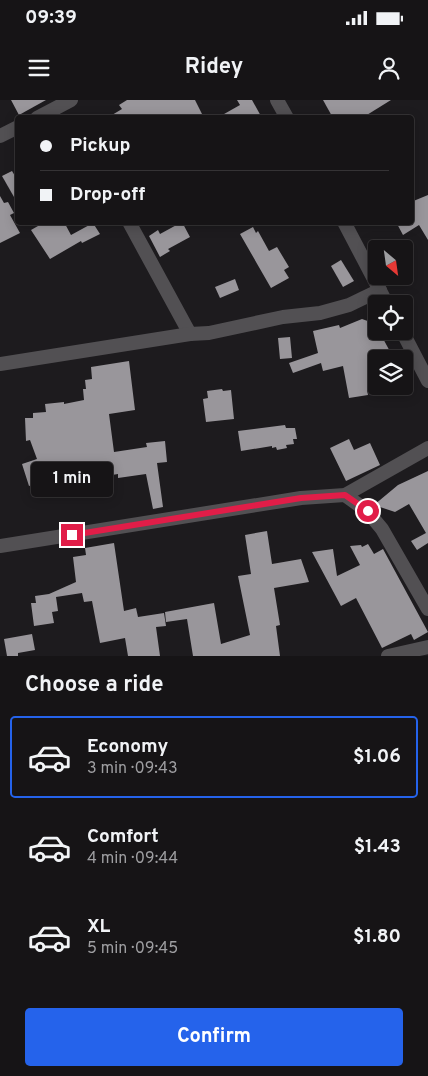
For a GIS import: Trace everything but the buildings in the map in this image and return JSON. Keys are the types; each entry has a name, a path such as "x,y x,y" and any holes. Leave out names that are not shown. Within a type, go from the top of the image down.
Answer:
{"street":[{"path":"277,100 285,115"},
{"path":"43,115 67,102 69,115"},
{"path":"0,136 15,128"},
{"path":"131,225 190,334"},
{"path":"346,225 382,295"},
{"path":"0,364 190,334 210,333 283,316 320,313 349,305 380,290"},
{"path":"407,340 428,381"},
{"path":"0,546 301,498 345,495 428,448"},
{"path":"345,495 375,519 428,609"},
{"path":"388,656 428,648"}],"route":[{"path":"72,535 313,497 323,498 345,495 368,511"}]}
